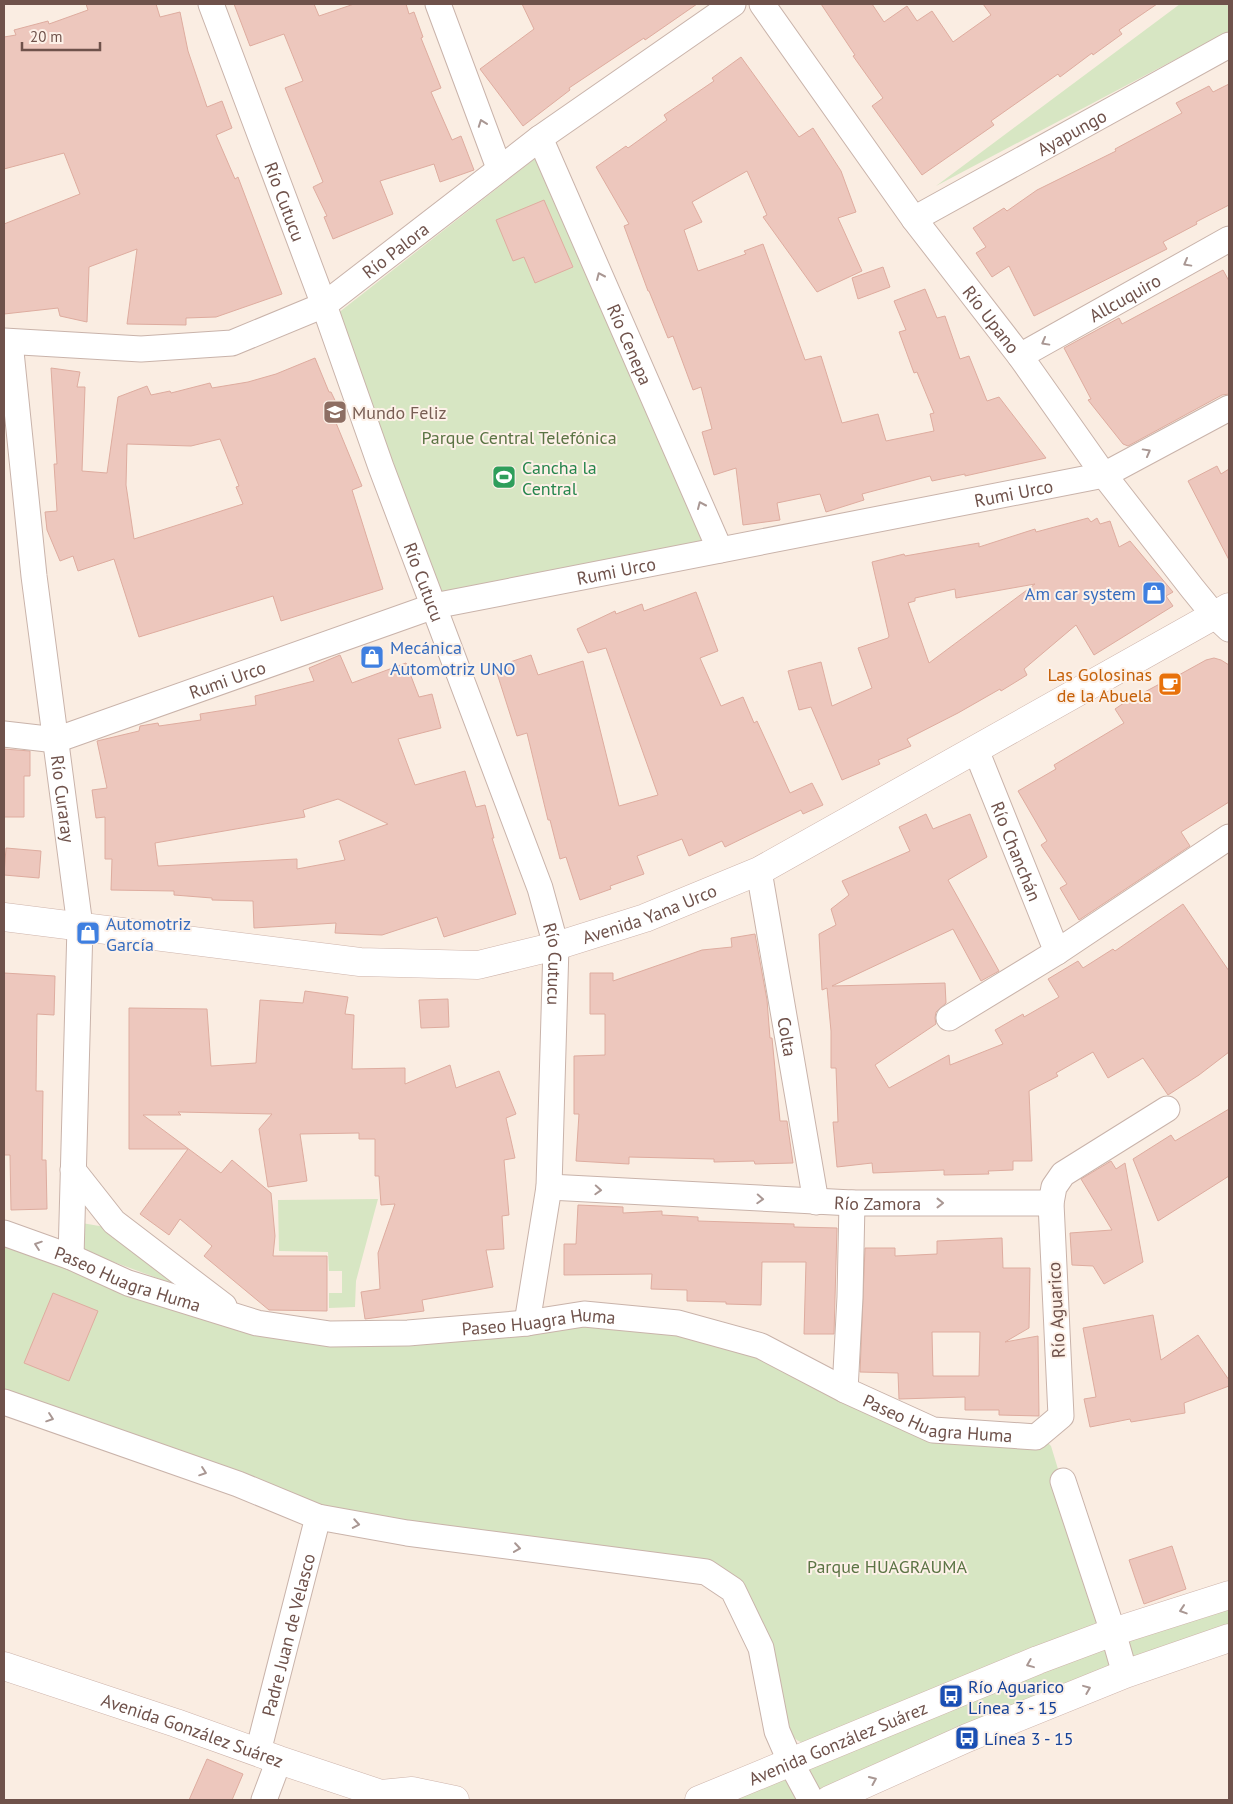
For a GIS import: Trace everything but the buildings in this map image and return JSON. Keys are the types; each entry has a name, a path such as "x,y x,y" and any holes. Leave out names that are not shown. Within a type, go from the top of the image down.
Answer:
{"main road":[{"name":"Avenida Yana Urco","path":"4,917 360,962 478,965 556,946 645,918 759,870 976,750 1224,617"},
{"name":"Avenida González Suárez","path":"699,1800 1038,1660 1114,1632 1229,1595"},
{"path":"828,1800 967,1738 1125,1674 1229,1638"},
{"name":"Avenida González Suárez","path":"4,1666 176,1723 384,1797 412,1791 455,1800"}],"street":[{"name":"Río Cutucu","path":"211,4 324,305 381,467 540,888 556,946 549,1187 527,1323"},
{"path":"438,4 499,168"},
{"name":"Río Palora","path":"7,341 141,349 232,343 324,305 499,168 733,4"},
{"name":"Río Upano","path":"762,4 914,219 1020,356 1104,476 1224,617"},
{"name":"Ayapungo","path":"914,219 1229,45"},
{"name":"Río Cenepa","path":"540,138 720,550"},
{"name":"Allcuquiro","path":"1020,356 1229,239"},
{"name":"Río Curaray","path":"7,341 34,576 80,926 71,1257"},
{"name":"Rumi Urco","path":"4,734 56,740 434,606 1104,476 1229,408"},
{"name":"Río Chanchán","path":"976,750 1057,952"},
{"path":"949,1018 1057,952 1229,837"},
{"name":"Colta","path":"759,870 816,1202"},
{"path":"1051,1204 1054,1187 1064,1174 1167,1109"},
{"path":"74,1170 114,1222 238,1317"},
{"name":"Río Zamora","path":"549,1187 852,1204 1051,1204"},
{"path":"845,1390 852,1204"},
{"name":"Río Aguarico","path":"1051,1204 1061,1416"},
{"name":"Paseo Huagra Huma","path":"4,1234 71,1257 128,1283 257,1323 330,1334 408,1333 527,1323 584,1314 678,1323 762,1346 845,1390 933,1430 1036,1437 1061,1416"},
{"path":"4,1402 238,1484 318,1517 407,1533 706,1572 734,1590 761,1648 777,1731 791,1763 811,1800"},
{"path":"1064,1481 1114,1632 1125,1674"},
{"name":"Padre Juan de Velasco","path":"264,1800 269,1756 318,1517"}],"green space":[{"path":"1180,4 1229,4 1229,31 936,186"},
{"name":"Parque Central Telefónica","path":"541,154 710,542 437,598 333,317"},
{"path":"378,1199 356,1281 355,1307 329,1308 329,1293 342,1293 342,1271 329,1271 328,1252 279,1251 278,1200"},
{"path":"82,1223 105,1227 176,1285 81,1250"},
{"name":"Parque HUAGRAUMA","path":"4,1238 257,1327 585,1320 677,1327 761,1350 933,1432 1049,1444 1105,1624 808,1744 802,1742 791,1733 771,1645 740,1584 320,1509 4,1393"},
{"path":"1229,1595 1229,1638 829,1800 699,1800"}],"place":[{"name":"Mundo Feliz","path":"335,412"},
{"name":"Cancha la Central","path":"504,477"},
{"name":"Am car system","path":"1154,593"},
{"name":"Mecánica Automotriz UNO","path":"372,657"},
{"name":"Las Golosinas de la Abuela","path":"1170,684"},
{"name":"Automotriz García","path":"88,933"},
{"name":"Río Aguarico Línea 3 - 15","path":"951,1696"},
{"name":"Línea 3 - 15","path":"967,1738"}]}
